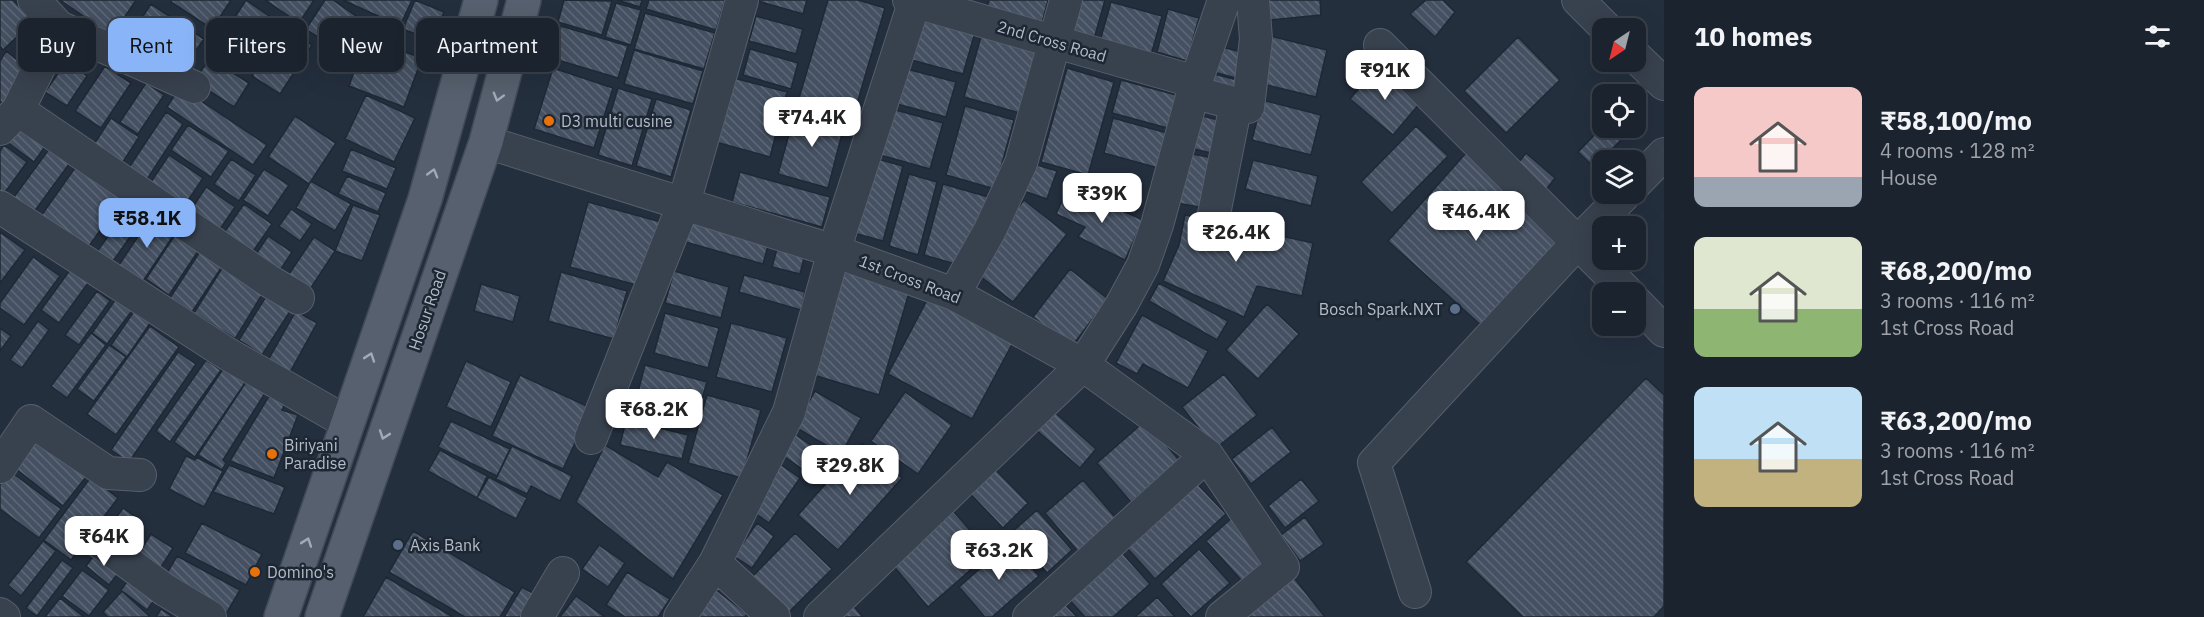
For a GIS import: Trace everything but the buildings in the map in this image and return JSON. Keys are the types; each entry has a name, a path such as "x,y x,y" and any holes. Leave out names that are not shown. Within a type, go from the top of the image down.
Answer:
{"main road":[{"path":"281,617 425,199 482,0"},
{"name":"Hosur Road","path":"322,617 486,142 524,0"}],"street":[{"path":"591,438 684,203 742,0"},
{"path":"954,294 990,230 1021,163 1066,0"},
{"path":"820,617 1083,365 1143,266 1157,225 1194,87 1224,0"},
{"path":"1214,214 1236,104 1248,107 1256,39 1253,0"},
{"path":"1578,0 1596,18"},
{"path":"680,617 715,563 789,412 834,251 913,1"},
{"name":"2nd Cross Road","path":"913,1 1054,42 1194,87 1236,104"},
{"path":"194,87 44,8 9,119 298,298"},
{"path":"1380,45 1617,282"},
{"path":"1646,67 1664,84"},
{"name":"1st Cross Road","path":"486,142 834,251 954,294 1083,365 1207,456 1283,567 1222,617"},
{"path":"1646,173 1664,154"},
{"path":"1415,592 1374,463 1615,204"},
{"path":"0,207 226,353 348,423"},
{"path":"1646,312 1664,331"},
{"path":"0,467 31,421 108,474 140,475"},
{"path":"1029,617 1207,456"},
{"path":"96,539 165,590 210,617"},
{"path":"715,563 774,617"},
{"path":"537,617 563,573"},
{"path":"0,614 4,617"}],"place":[{"name":"D3 multi cusine","path":"549,121"},
{"name":"Bosch Spark.NXT","path":"1455,309"},
{"name":"Biriyani Paradise","path":"272,454"},
{"name":"Axis Bank","path":"398,545"},
{"name":"Domino's","path":"255,572"}]}
